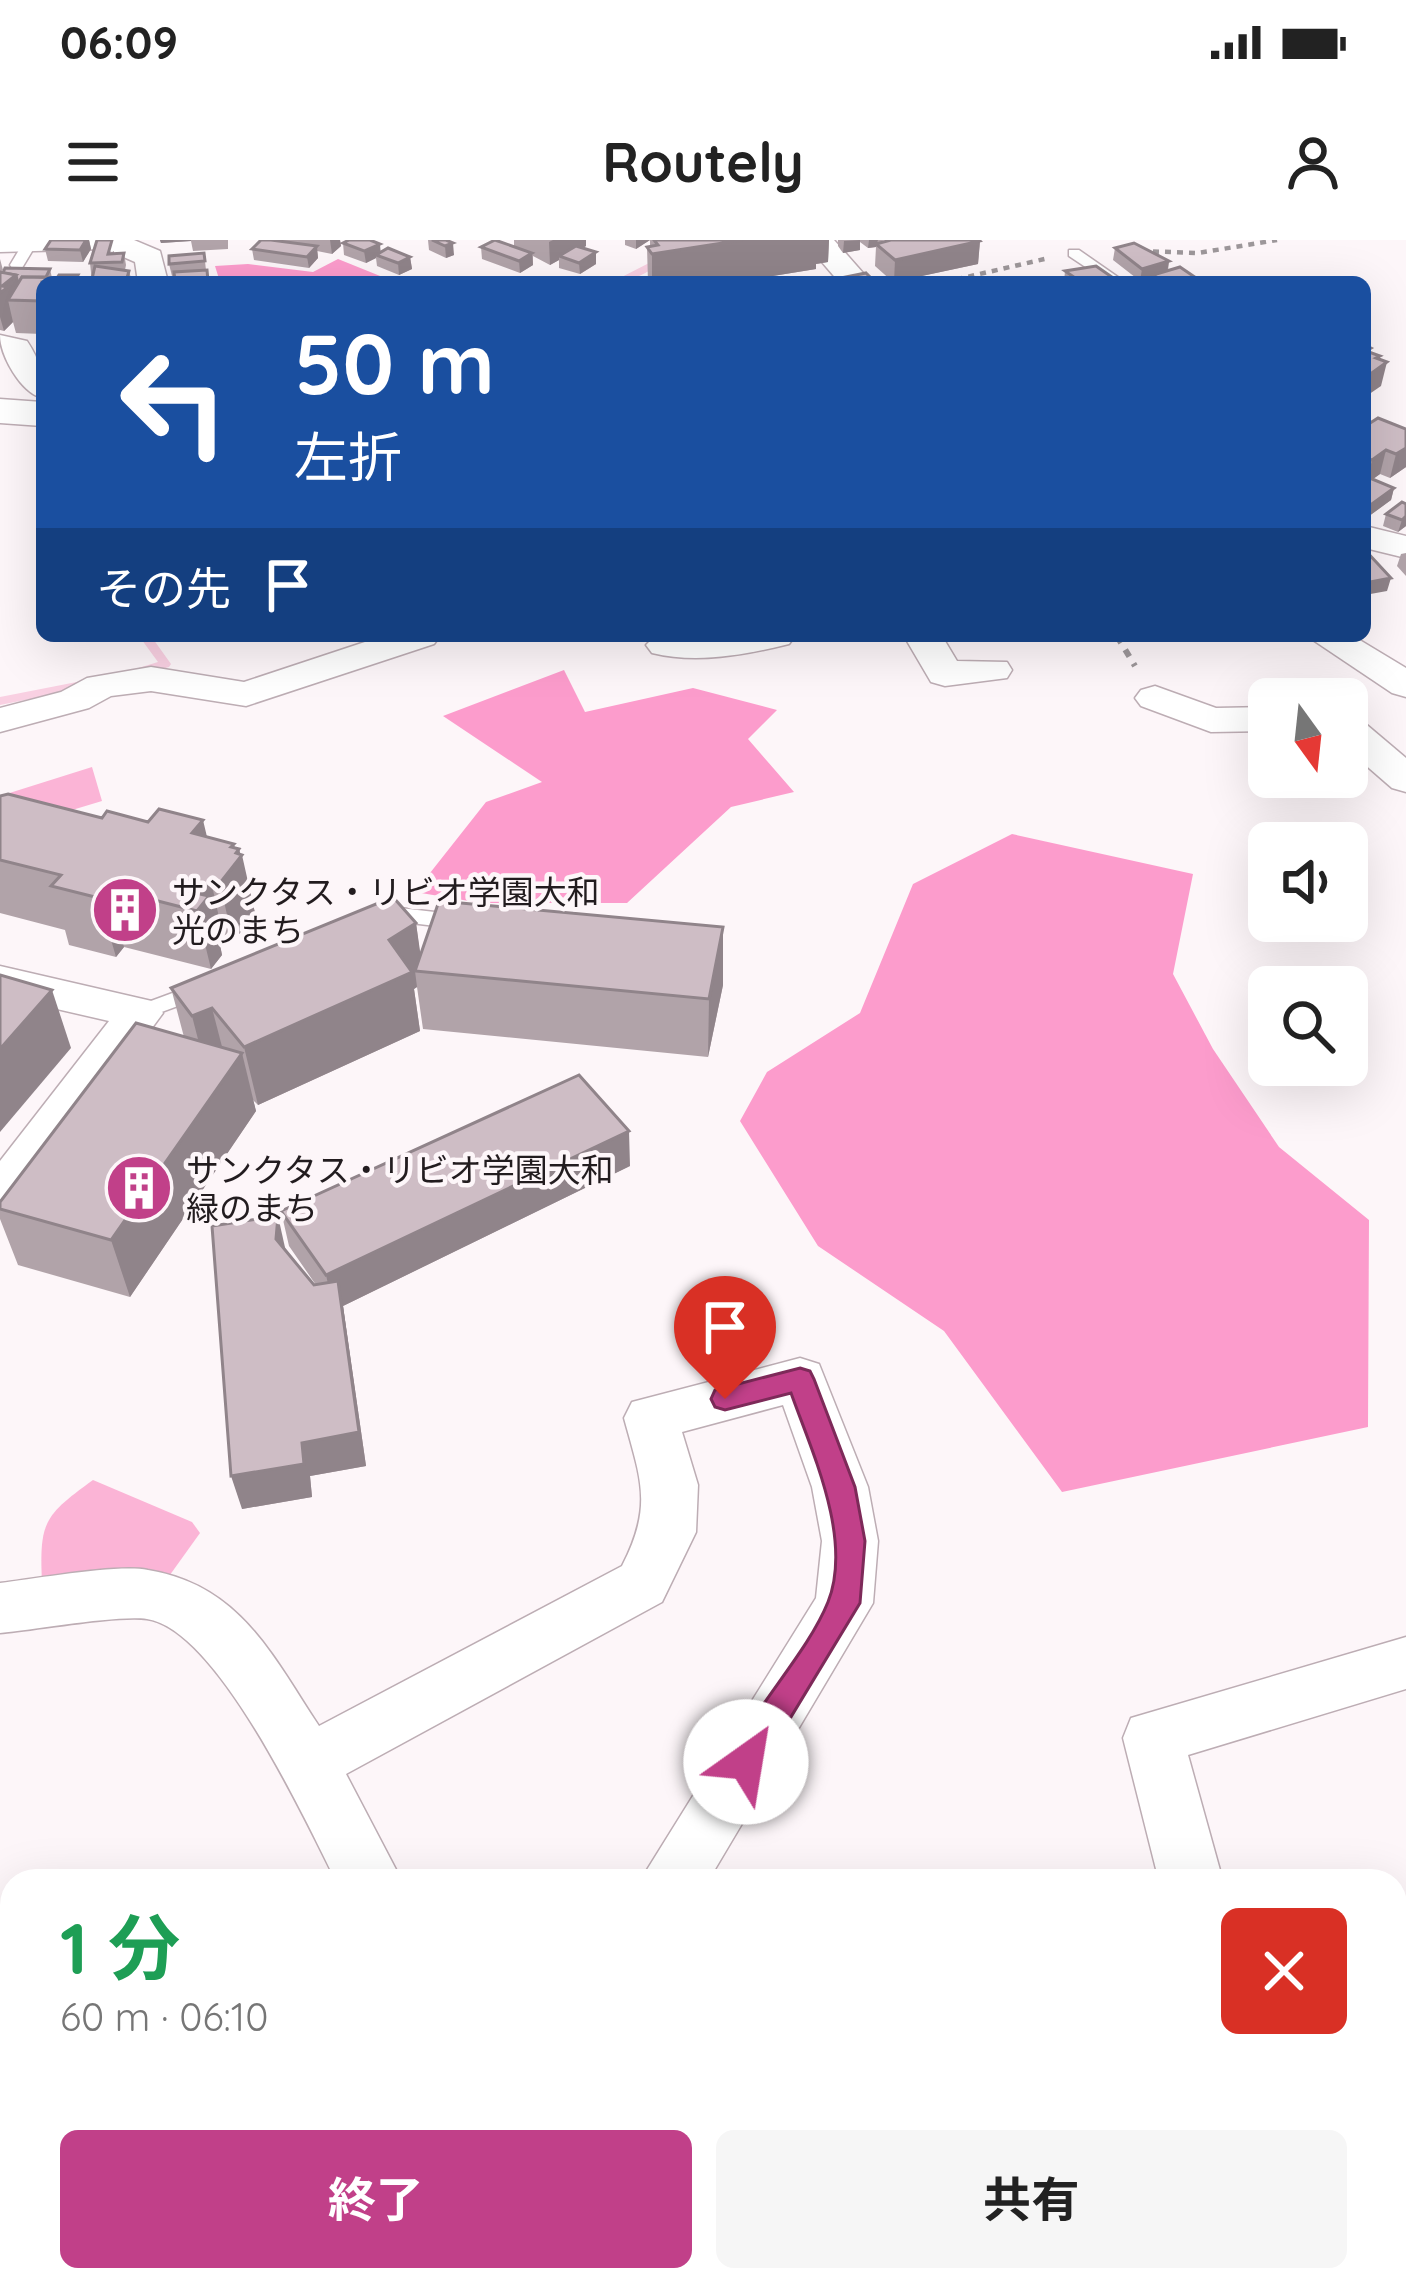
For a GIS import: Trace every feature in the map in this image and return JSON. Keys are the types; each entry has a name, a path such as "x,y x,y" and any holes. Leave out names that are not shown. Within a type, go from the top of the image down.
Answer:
{"street":[{"path":"16,251 109,240 157,265"},
{"path":"818,240 851,276"},
{"path":"0,345 16,348 36,379"},
{"path":"0,411 36,414"},
{"path":"1371,538 1406,547"},
{"path":"0,719 75,700 101,686 151,679 246,694 403,642"},
{"path":"665,645 710,647 740,642"},
{"path":"926,642 945,674 993,670"},
{"path":"1336,642 1406,685"},
{"path":"1155,698 1211,720 1248,719"},
{"path":"1368,746 1406,779"},
{"path":"0,981 140,1013 0,1197"},
{"path":"308,1763 642,1584 668,1532 670,1485 651,1418 800,1379 840,1487 850,1541 844,1603 679,1869"},
{"path":"0,1607 146,1594 200,1613 235,1648 308,1763 364,1869"},
{"path":"1188,1869 1153,1738 1406,1663"}],"lane":[{"path":"1074,253 1109,276"},
{"path":"356,931 400,915 447,922 485,921"},
{"path":"140,1013 226,980"}],"shaded area":[{"path":"338,259 380,276 218,276 215,266 248,264 313,272"},
{"path":"564,670 585,712 693,688 777,710 748,739 794,792 731,807 627,903 481,903 415,892 486,802 542,782 443,716"},
{"path":"92,767 102,801 29,823 0,858 0,796"},
{"path":"1012,834 1193,874 1173,974 1213,1049 1279,1147 1369,1220 1368,1427 1062,1492 944,1331 818,1246 740,1121 767,1072 860,1013 913,884"},
{"path":"93,1480 192,1522 200,1533 162,1586 42,1582 42,1545 48,1521"}],"building":[{"path":"51,240 86,240 80,250 45,249"},
{"path":"97,240 112,240 108,254 124,253 122,262 90,263"},
{"path":"261,240 317,246 307,257 252,249"},
{"path":"495,240 532,253 519,261 481,247"},
{"path":"654,240 742,240 652,254 647,247 658,245"},
{"path":"885,240 980,241 895,260 876,244"},
{"path":"343,243 380,244 364,251"},
{"path":"1134,243 1169,261 1142,269 1115,248"},
{"path":"576,246 596,252 579,263 559,256"},
{"path":"388,248 410,257 398,263 376,255"},
{"path":"204,253 205,261 169,264 169,256"},
{"path":"95,266 129,271 128,276 93,276"},
{"path":"1096,266 1110,276 1072,276 1065,271"},
{"path":"1180,267 1193,276 1154,276"},
{"path":"5,268 50,269 46,276 22,277 18,284 16,275 3,273"},
{"path":"207,270 208,276 174,276 174,272"},
{"path":"0,272 16,275 0,293"},
{"path":"22,277 36,277 36,301 8,300"},
{"path":"1371,353 1387,362 1371,374"},
{"path":"1378,418 1406,429 1406,448 1396,454 1386,450 1371,460 1371,422"},
{"path":"1371,478 1394,488 1371,505"},
{"path":"1402,502 1406,516 1402,520 1386,514"},
{"path":"1371,556 1391,578 1371,582"},
{"path":"8,794 102,818 107,811 148,822 159,809 203,820 192,833 234,844 231,847 242,855 220,883 211,881 200,894 209,896 197,911 107,888 99,898 51,886 61,875 0,860 0,796"},
{"path":"393,897 416,923 389,940 412,972 244,1047 212,1008 192,1016 171,988"},
{"path":"439,901 723,927 709,999 415,971"},
{"path":"0,975 52,990 0,1049"},
{"path":"136,1023 242,1053 111,1240 0,1209 0,1202"},
{"path":"579,1075 629,1131 326,1275 281,1211"},
{"path":"278,1216 276,1239 314,1285 338,1281 359,1432 302,1443 304,1464 231,1476 212,1226"}],"waterway":[{"path":"629,276 656,263 679,240"},
{"path":"136,673 165,664 149,642"},
{"path":"0,701 87,684"}],"place":[{"name":"サンクタス・リビオ学園大和 光のまち","path":"125,910"},
{"name":"サンクタス・リビオ学園大和 緑のまち","path":"139,1188"}],"route":[{"path":"725,1399 800,1379 840,1487 850,1541 844,1603 746,1762"}]}
